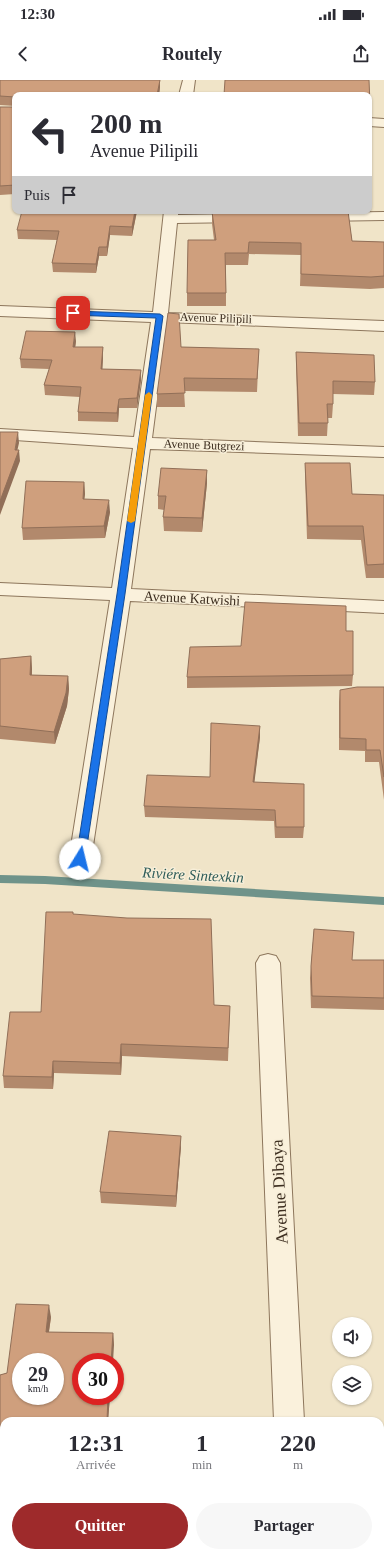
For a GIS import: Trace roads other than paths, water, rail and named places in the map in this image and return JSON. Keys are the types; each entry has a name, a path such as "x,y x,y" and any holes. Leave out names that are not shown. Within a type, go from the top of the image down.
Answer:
{"street":[{"path":"187,92 189,80"},
{"path":"372,122 384,122"},
{"path":"80,859 121,594 160,316 171,215 257,218"},
{"path":"305,217 384,216"},
{"name":"Avenue Pilipili","path":"0,311 160,316 384,326"},
{"name":"Avenue Butgrezi","path":"0,434 142,443 384,452"},
{"name":"Avenue Katwishi","path":"0,589 384,607"},
{"name":"Avenue Dibaya","path":"268,964 289,1417"}],"waterway":[{"name":"Riviére Sintexkin","path":"0,879 45,880 384,901"}]}
